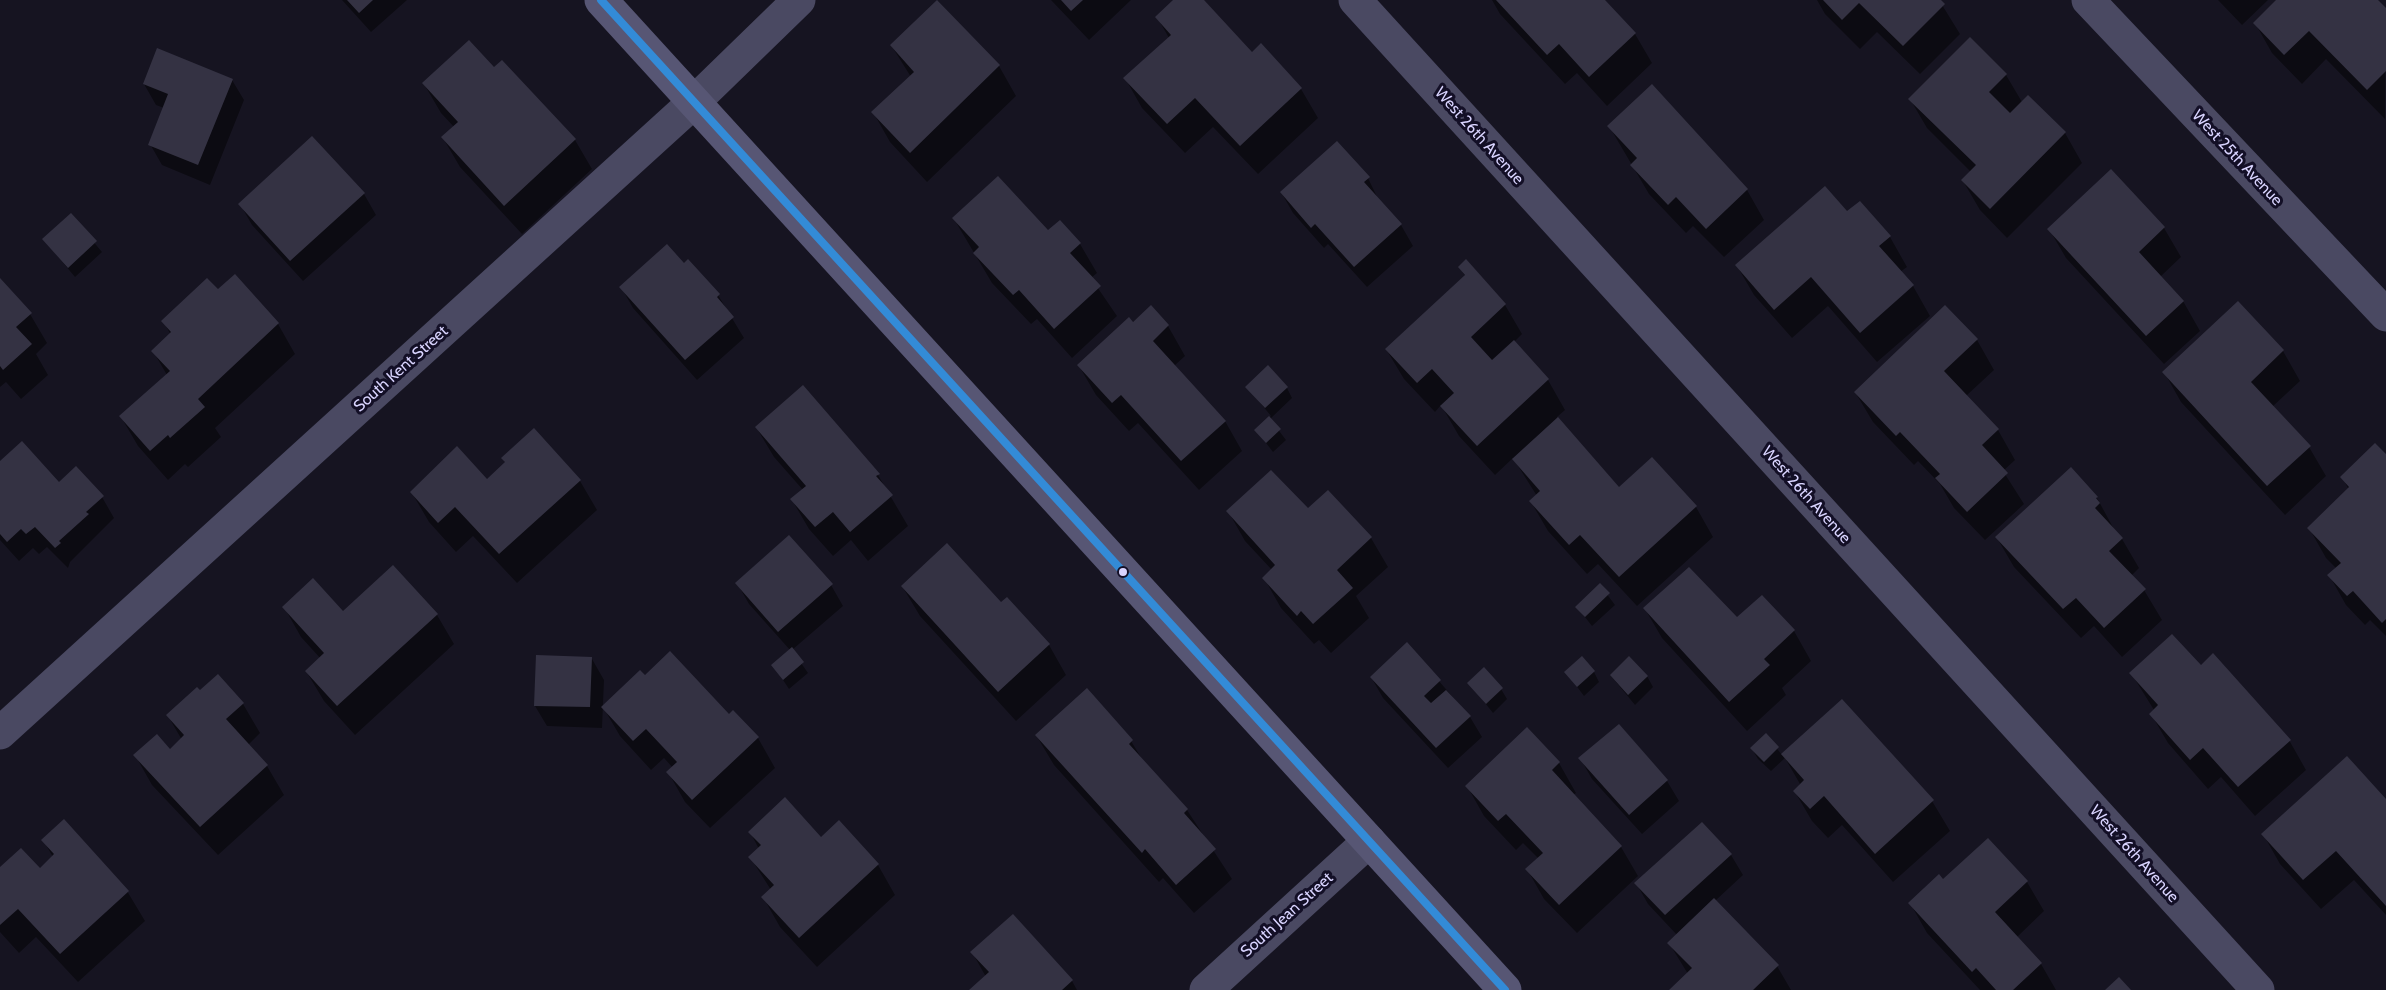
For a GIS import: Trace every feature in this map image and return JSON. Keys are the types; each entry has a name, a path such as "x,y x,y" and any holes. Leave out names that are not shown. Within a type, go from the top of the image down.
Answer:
{"main road":[{"path":"601,0 1505,990"}],"street":[{"name":"South Kent Street","path":"0,734 694,102 799,0"},
{"name":"West 26th Avenue","path":"1355,0 2258,990"},
{"name":"West 25th Avenue","path":"2088,0 2386,315"},
{"name":"South Jean Street","path":"1206,990 1369,841"}],"building":[{"path":"347,0 373,0 359,13"},
{"path":"937,0 1000,65 910,153 871,112 914,72 890,45"},
{"path":"1061,0 1083,0 1071,11"},
{"path":"1173,0 1204,0 1252,52 1261,43 1302,88 1240,146 1195,98 1167,124 1123,78 1171,35 1155,17"},
{"path":"1496,0 1605,0 1636,33 1589,77 1559,44 1547,55"},
{"path":"1823,0 1941,0 1945,4 1903,46 1859,3 1842,20"},
{"path":"2276,0 2378,0 2386,8 2386,71 2367,90 2309,31 2284,55 2253,23"},
{"path":"1970,37 2007,74 1989,92 2010,113 2028,95 2066,132 1990,209 1961,180 1976,165 1908,99"},
{"path":"469,40 494,67 502,60 576,139 504,206 441,137 458,122 422,83"},
{"path":"157,48 233,79 198,165 148,145 168,94 143,84"},
{"path":"1652,84 1748,189 1706,229 1676,197 1668,205 1630,165 1637,158 1607,126"},
{"path":"312,136 365,193 290,261 238,204"},
{"path":"1337,141 1370,177 1364,182 1402,224 1354,267 1315,224 1311,228 1280,192"},
{"path":"2111,169 2165,227 2139,252 2184,301 2146,336 2047,229"},
{"path":"998,176 1048,230 1060,220 1081,243 1070,253 1101,286 1054,329 1019,290 1013,295 973,253 979,247 952,218"},
{"path":"1825,186 1847,211 1860,201 1891,236 1879,246 1914,285 1860,333 1811,277 1774,310 1735,265"},
{"path":"71,213 97,241 68,268 42,239"},
{"path":"667,244 684,263 688,259 720,294 717,297 734,317 685,360 619,287"},
{"path":"1466,259 1506,304 1471,337 1492,360 1514,340 1549,379 1477,446 1440,406 1454,393 1432,369 1417,383 1385,349 1465,275 1458,267"},
{"path":"235,274 279,323 198,399 205,407 170,438 168,435 150,451 119,416 170,371 151,351 171,332 161,321 207,278 218,289"},
{"path":"0,278 32,313 16,327 32,344 3,370 0,366"},
{"path":"2238,301 2284,350 2251,382 2311,446 2267,486 2162,372"},
{"path":"1151,305 1169,325 1153,341 1226,421 1181,461 1121,395 1112,403 1077,365 1129,317 1133,322"},
{"path":"1945,305 1978,339 1944,371 1999,429 1982,445 2008,473 1967,512 1935,478 1940,474 1900,432 1896,436 1854,392"},
{"path":"1268,365 1288,387 1265,408 1245,387"},
{"path":"803,385 880,474 876,476 893,495 850,532 833,512 815,527 790,499 806,486 755,427"},
{"path":"1269,416 1281,429 1266,443 1254,430"},
{"path":"1558,417 1619,487 1652,457 1697,506 1619,577 1580,535 1569,545 1529,501 1540,491 1512,459"},
{"path":"534,428 581,480 499,554 455,507 438,523 410,492 457,446 487,479 505,462 501,458"},
{"path":"22,441 59,482 76,466 104,496 86,512 89,514 59,541 61,543 55,548 35,527 26,534 21,529 7,542 0,534 0,461"},
{"path":"2375,443 2386,454 2386,619 2382,623 2353,591 2347,596 2327,575 2341,563 2307,528 2349,487 2340,477"},
{"path":"2071,467 2098,497 2096,498 2100,503 2095,508 2123,538 2109,551 2146,589 2104,628 2076,598 2063,609 1995,537"},
{"path":"1271,470 1308,508 1328,490 1372,537 1337,570 1353,588 1313,624 1301,611 1297,616 1262,578 1275,565 1226,511"},
{"path":"789,535 833,584 778,632 735,583"},
{"path":"947,543 1001,602 1007,597 1050,644 998,692 901,586"},
{"path":"393,565 438,614 337,706 305,671 324,653 282,607 313,578 343,611"},
{"path":"1689,567 1737,617 1762,595 1795,630 1764,659 1770,665 1729,702 1643,608"},
{"path":"1600,583 1610,593 1585,617 1575,607"},
{"path":"2172,634 2201,665 2213,653 2291,740 2238,787 2203,748 2190,760 2149,714 2158,705 2129,673"},
{"path":"1407,642 1441,680 1424,696 1431,703 1446,690 1471,716 1436,748 1370,677"},
{"path":"792,647 804,662 783,680 771,665"},
{"path":"670,651 729,714 733,710 759,737 692,800 666,772 677,762 646,729 633,741 601,707 640,670 645,675"},
{"path":"536,655 592,657 590,707 534,706"},
{"path":"1582,656 1595,671 1577,687 1564,672"},
{"path":"1629,656 1648,676 1628,695 1610,675"},
{"path":"1484,667 1503,688 1486,704 1467,683"},
{"path":"218,674 244,703 226,719 268,765 200,827 133,755 157,734 170,749 184,735 166,715 197,687 200,690"},
{"path":"1087,688 1133,740 1129,744 1188,809 1184,813 1216,849 1176,885 1145,849 1142,853 1035,735"},
{"path":"1842,699 1934,800 1875,854 1824,796 1810,809 1793,791 1804,780 1781,754"},
{"path":"1619,724 1668,780 1629,815 1578,758"},
{"path":"1527,727 1560,762 1552,770 1622,846 1559,905 1525,869 1543,853 1506,814 1498,821 1465,786"},
{"path":"1766,733 1779,747 1764,762 1750,748"},
{"path":"2347,756 2386,799 2386,906 2336,851 2303,880 2261,834"},
{"path":"785,797 821,837 839,820 879,864 799,938 761,897 774,885 748,857 761,845 748,832"},
{"path":"64,819 129,891 60,954 18,909 0,925 0,867 21,848 40,868 54,854 41,840"},
{"path":"1702,822 1732,854 1665,915 1634,883"},
{"path":"1988,838 2028,881 1995,912 2042,963 2013,990 1996,990 1976,968 1972,972 1908,903 1939,874 1943,879"},
{"path":"1714,898 1779,965 1753,990 1669,990 1692,968 1667,943"},
{"path":"1013,914 1073,980 1062,990 969,990 989,972 970,952"},
{"path":"2119,977 2131,990 2105,990"}],"transit line":[{"path":"601,0 1505,990"}]}
